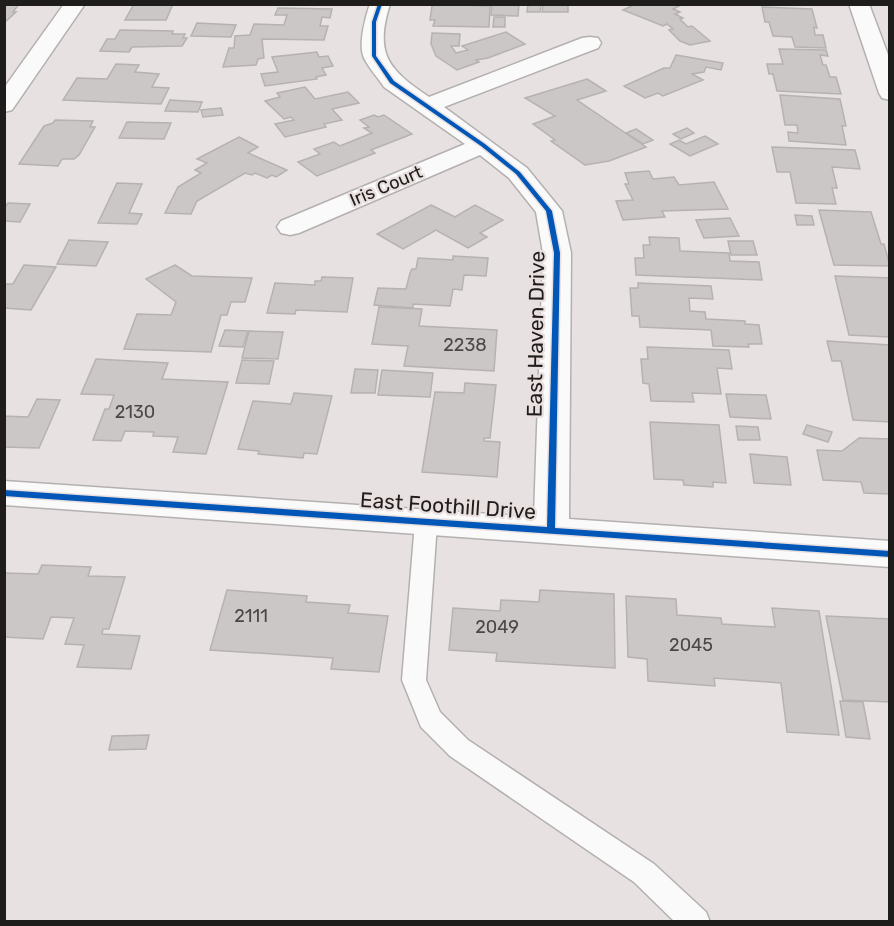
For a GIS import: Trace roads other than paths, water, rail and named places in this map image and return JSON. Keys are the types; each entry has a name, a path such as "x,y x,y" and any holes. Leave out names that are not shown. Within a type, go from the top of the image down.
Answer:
{"street":[{"path":"4,105 75,4"},
{"name":"East Haven Drive","path":"380,4 374,22 374,56 392,82 483,145 518,173 549,211 557,253 551,531"},
{"path":"859,4 890,93"},
{"path":"426,106 590,43"},
{"name":"Iris Court","path":"290,227 483,145"},
{"name":"East Foothill Drive","path":"4,493 890,554"}],"lane":[{"path":"426,523 414,680 430,718 459,748 644,873 696,921"}]}
